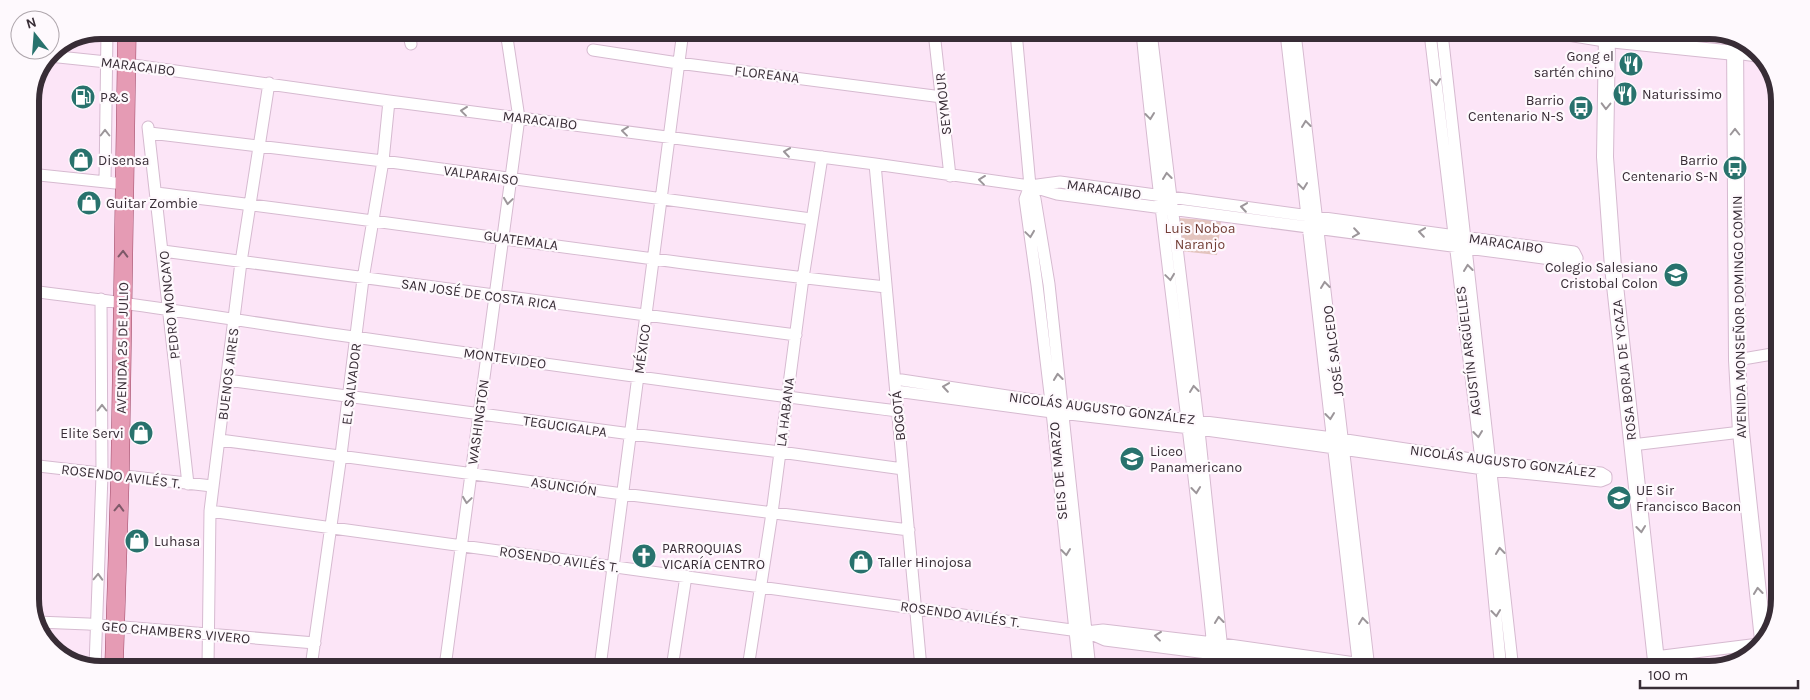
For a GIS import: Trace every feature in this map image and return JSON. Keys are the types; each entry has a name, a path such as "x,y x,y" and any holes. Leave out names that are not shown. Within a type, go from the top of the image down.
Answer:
{"main road":[{"name":"AVENIDA 25 DE JULIO","path":"114,661 120,477 112,301 125,184 127,39"},
{"name":"ROSA BORJA DE YCAZA","path":"1607,39 1605,157 1613,267 1656,661"},
{"name":"AVENIDA MONSEÑOR DOMINGO COMIN","path":"1735,44 1737,360 1741,432 1762,631"}],"street":[{"path":"105,182 106,39"},
{"path":"410,39 411,44"},
{"name":"WASHINGTON","path":"445,661 519,118 507,39"},
{"name":"MÉXICO","path":"601,661 682,39"},
{"name":"SEYMOUR","path":"935,39 950,176"},
{"name":"SEIS DE MARZO","path":"1017,39 1030,186 1025,199 1043,284 1080,631 1079,661"},
{"path":"1143,39 1152,92 1193,424 1218,649 1222,661"},
{"path":"1151,39 1152,92"},
{"name":"JOSÉ SALCEDO","path":"1287,39 1298,96"},
{"name":"JOSÉ SALCEDO","path":"1295,39 1298,96 1363,661"},
{"name":"AGUSTÍN ARGÜELLES","path":"1431,39 1446,123 1498,580 1511,661"},
{"name":"AGUSTÍN ARGÜELLES","path":"1442,39 1446,123"},
{"path":"1623,39 1751,55"},
{"name":"FLOREANA","path":"593,50 678,63 942,97"},
{"name":"MARACAIBO","path":"60,57 126,64 389,101 875,164 1030,186 1056,194 1165,203 1312,222 1460,242 1573,262 1577,258 1574,252 1460,242"},
{"name":"BUENOS AIRES","path":"208,661 212,486 220,440 241,262 269,83"},
{"name":"EL SALVADOR","path":"312,661 364,278 383,161 389,101"},
{"name":"VALPARAISO","path":"149,129 260,146 812,219"},
{"name":"PEDRO MONCAYO","path":"149,129 188,484"},
{"name":"LA HABANA","path":"749,661 822,157"},
{"name":"BOGOTÁ","path":"875,164 920,661"},
{"path":"39,175 125,184"},
{"name":"GUATEMALA","path":"156,193 374,220 803,278 886,287"},
{"name":"SAN JOSÉ DE COSTA RICA","path":"163,251 796,335"},
{"name":"MONTEVIDEO","path":"39,292 487,356 898,411"},
{"name":"AVENIDA 25 DE JULIO","path":"96,661 102,475 112,301"},
{"path":"1737,360 1771,354"},
{"name":"TEGUCIGALPA","path":"227,380 903,469"},
{"name":"NICOLÁS AUGUSTO GONZÁLEZ","path":"895,385 1056,408 1339,444 1601,482 1606,479 1606,476 1601,473 1486,465"},
{"path":"1632,445 1741,432"},
{"name":"ASUNCIÓN","path":"220,440 908,530"},
{"name":"ROSENDO AVILÉS T.","path":"39,466 102,475 212,486"},
{"name":"ROSENDO AVILÉS T.","path":"210,511 1080,631 1105,640 1218,649 1315,661"},
{"path":"673,661 686,576"},
{"name":"AGUSTÍN ARGÜELLES","path":"1498,580 1501,661"},
{"name":"GEO CHAMBERS VIVERO","path":"43,622 315,643"},
{"name":"SEIS DE MARZO","path":"1080,631 1088,661"},
{"path":"1667,661 1750,646"},
{"path":"1216,661 1218,649"},
{"name":"ROSENDO AVILÉS T.","path":"1218,649 1280,661"}],"green space":[{"name":"Luis Noboa Naranjo","path":"1178,218 1221,221 1217,255 1180,251"}],"place":[{"name":"Gong el sartén chino","path":"1631,64"},
{"name":"Naturissimo","path":"1625,94"},
{"name":"P&S","path":"83,97"},
{"name":"Barrio Centenario N-S","path":"1581,108"},
{"name":"Disensa","path":"81,160"},
{"name":"Barrio Centenario S-N","path":"1735,168"},
{"name":"Guitar Zombie","path":"89,203"},
{"name":"Colegio Salesiano Cristobal Colon","path":"1676,275"},
{"name":"Elite Servi","path":"141,433"},
{"name":"Liceo Panamericano","path":"1132,459"},
{"name":"UE Sir Francisco Bacon","path":"1619,498"},
{"name":"Luhasa","path":"137,541"},
{"name":"PARROQUIAS VICARÍA CENTRO","path":"644,556"},
{"name":"Taller Hinojosa","path":"861,562"}]}
